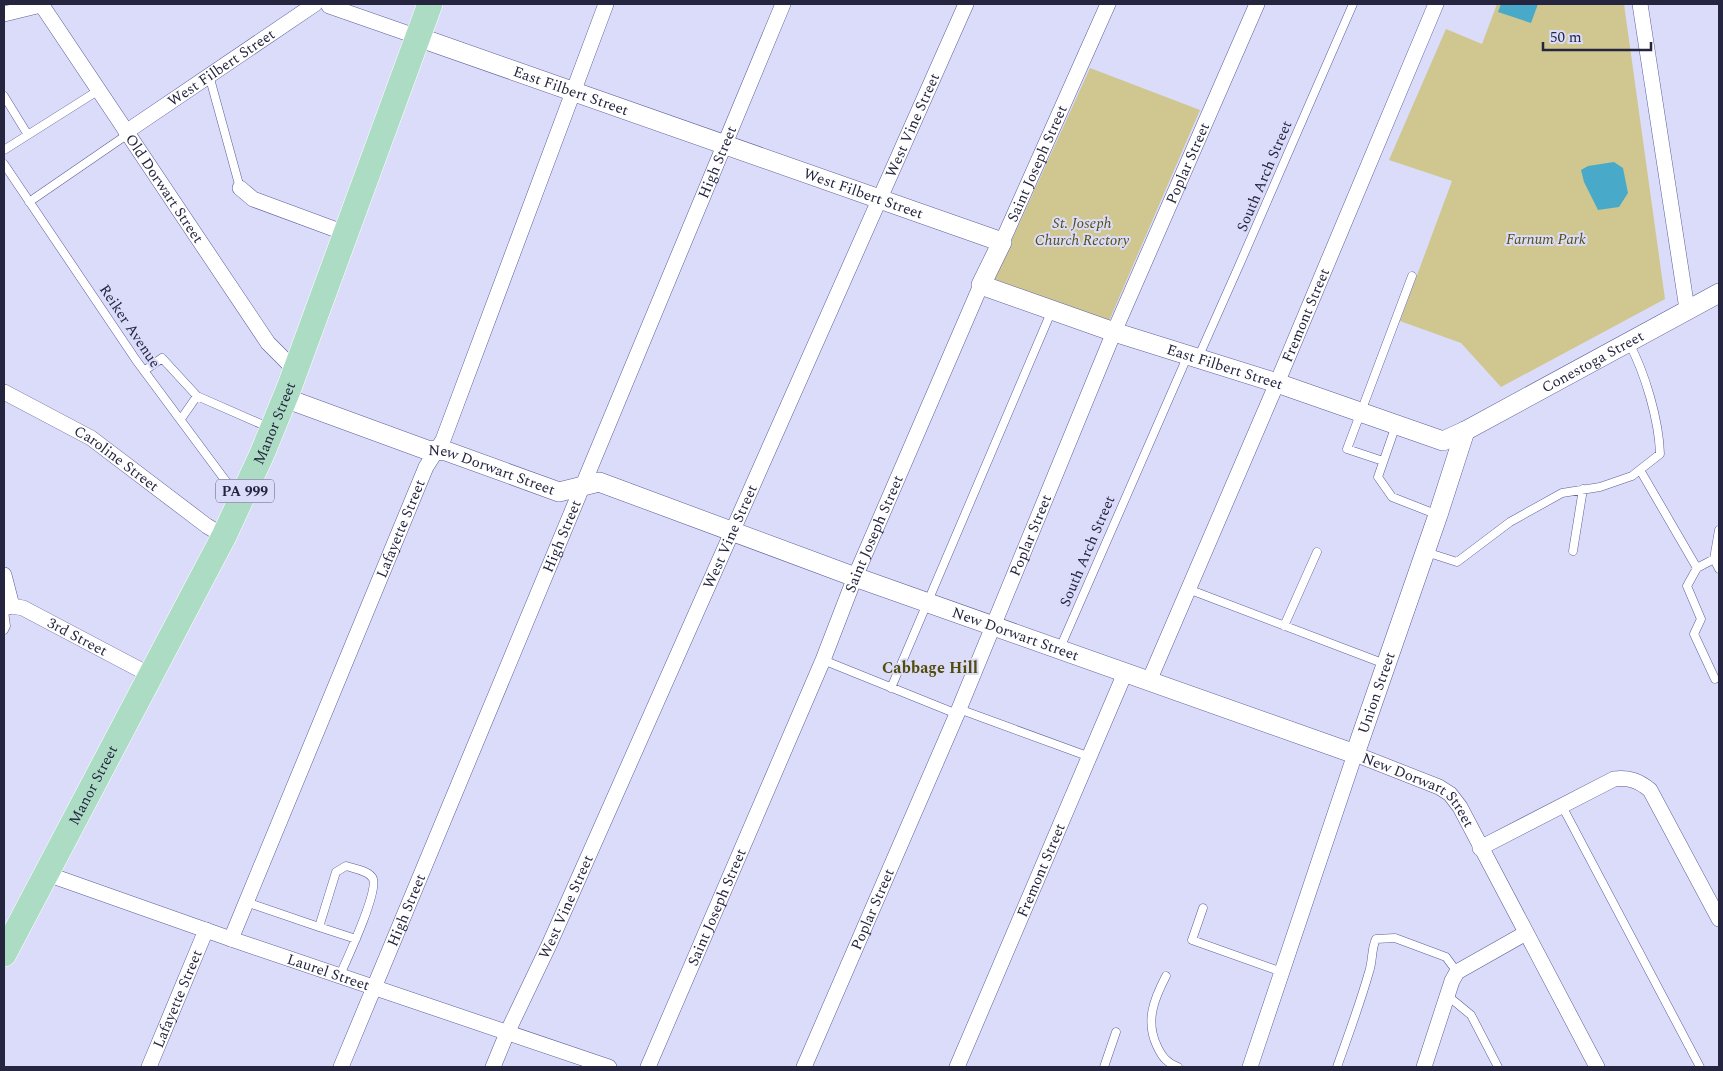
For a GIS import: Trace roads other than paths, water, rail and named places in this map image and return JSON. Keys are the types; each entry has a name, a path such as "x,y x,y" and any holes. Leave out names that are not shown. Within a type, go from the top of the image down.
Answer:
{"main road":[{"name":"Manor Street","path":"4,954 224,536 243,495 285,398 430,4"}],"street":[{"path":"4,14 41,4"},
{"name":"Old Dorwart Street","path":"41,4 268,343 294,370"},
{"name":"West Filbert Street","path":"127,133 315,4"},
{"path":"328,4 418,37"},
{"name":"Lafayette Street","path":"231,939 426,468 443,440 606,4"},
{"name":"High Street","path":"341,1067 783,4"},
{"name":"West Vine Street","path":"493,1067 549,945 966,4"},
{"name":"Saint Joseph Street","path":"648,1067 823,660 855,577 981,286 1108,4"},
{"name":"Poplar Street","path":"804,1067 958,712 1114,332 1257,4"},
{"name":"Fremont Street","path":"1149,681 1278,383 1436,4"},
{"path":"1640,4 1687,309"},
{"name":"East Filbert Street","path":"418,37 725,145"},
{"name":"West Filbert Street","path":"725,145 1002,242"},
{"path":"240,188 253,199 345,233"},
{"name":"East Filbert Street","path":"981,286 1114,332 1278,383 1443,441 1465,431"},
{"name":"Conestoga Street","path":"1465,431 1719,293"},
{"name":"Caroline Street","path":"4,392 90,438 207,526 224,536"},
{"name":"New Dorwart Street","path":"285,398 427,450 446,451 560,492 598,482 855,577 1355,754 1439,787 1450,794 1460,807 1597,1067"},
{"name":"Union Street","path":"1250,1067 1465,431"},
{"path":"4,575 6,608"},
{"name":"3rd Street","path":"6,608 23,608 150,676"},
{"name":"Fremont Street","path":"957,1067 1125,673"},
{"path":"1480,848 1614,779 1633,780 1650,790 1719,919"},
{"name":"Laurel Street","path":"47,874 231,939 609,1067"},
{"name":"Lafayette Street","path":"150,1067 206,930"},
{"path":"1424,1067 1452,981 1457,972 1526,933"}],"lane":[{"name":"South Arch Street","path":"1060,648 1193,356 1238,268 1353,4"},
{"path":"209,75 240,188"},
{"path":"4,150 99,90"},
{"path":"4,96 28,135"},
{"path":"29,202 127,133"},
{"name":"Reiker Avenue","path":"4,164 144,371 225,480 232,488 243,495"},
{"path":"1383,461 1347,449 1412,276"},
{"path":"891,688 1052,310"},
{"path":"1425,552 1457,562 1510,522 1562,493 1600,487 1632,476 1660,454 1659,433 1637,360 1628,342"},
{"path":"144,371 162,358 197,396 272,429"},
{"path":"180,419 197,396"},
{"path":"1396,425 1378,477 1392,496 1438,515"},
{"path":"1640,470 1696,568"},
{"path":"1573,551 1583,490"},
{"path":"1719,530 1714,559 1719,569"},
{"path":"1284,626 1317,552"},
{"path":"1714,559 1696,568 1687,586 1701,619 1694,634 1714,679"},
{"path":"1188,589 1386,665"},
{"path":"4,630 6,626 6,608"},
{"path":"823,660 891,688 1090,757"},
{"path":"1562,806 1700,1067"},
{"path":"319,927 336,872 346,866 370,874 374,880 374,890 340,975"},
{"path":"246,902 356,939"},
{"path":"1203,908 1192,940 1282,972"},
{"path":"1337,1067 1365,986 1376,939 1395,938 1446,957 1457,972"},
{"path":"1166,976 1157,993 1150,1017 1152,1036 1162,1057 1171,1065 1178,1067"},
{"path":"1448,996 1470,1015 1498,1067"},
{"path":"1104,1067 1116,1032"}],"water":[{"path":"1501,4 1538,4 1531,23 1498,12"},
{"path":"1614,162 1623,168 1628,193 1619,207 1598,210 1584,182 1581,170 1588,166"}],"district":[{"name":"Cabbage Hill","path":"930,667"}],"park label":[{"name":"St. Joseph Church Rectory","path":"1082,232"},
{"name":"Farnum Park","path":"1546,239"}]}
